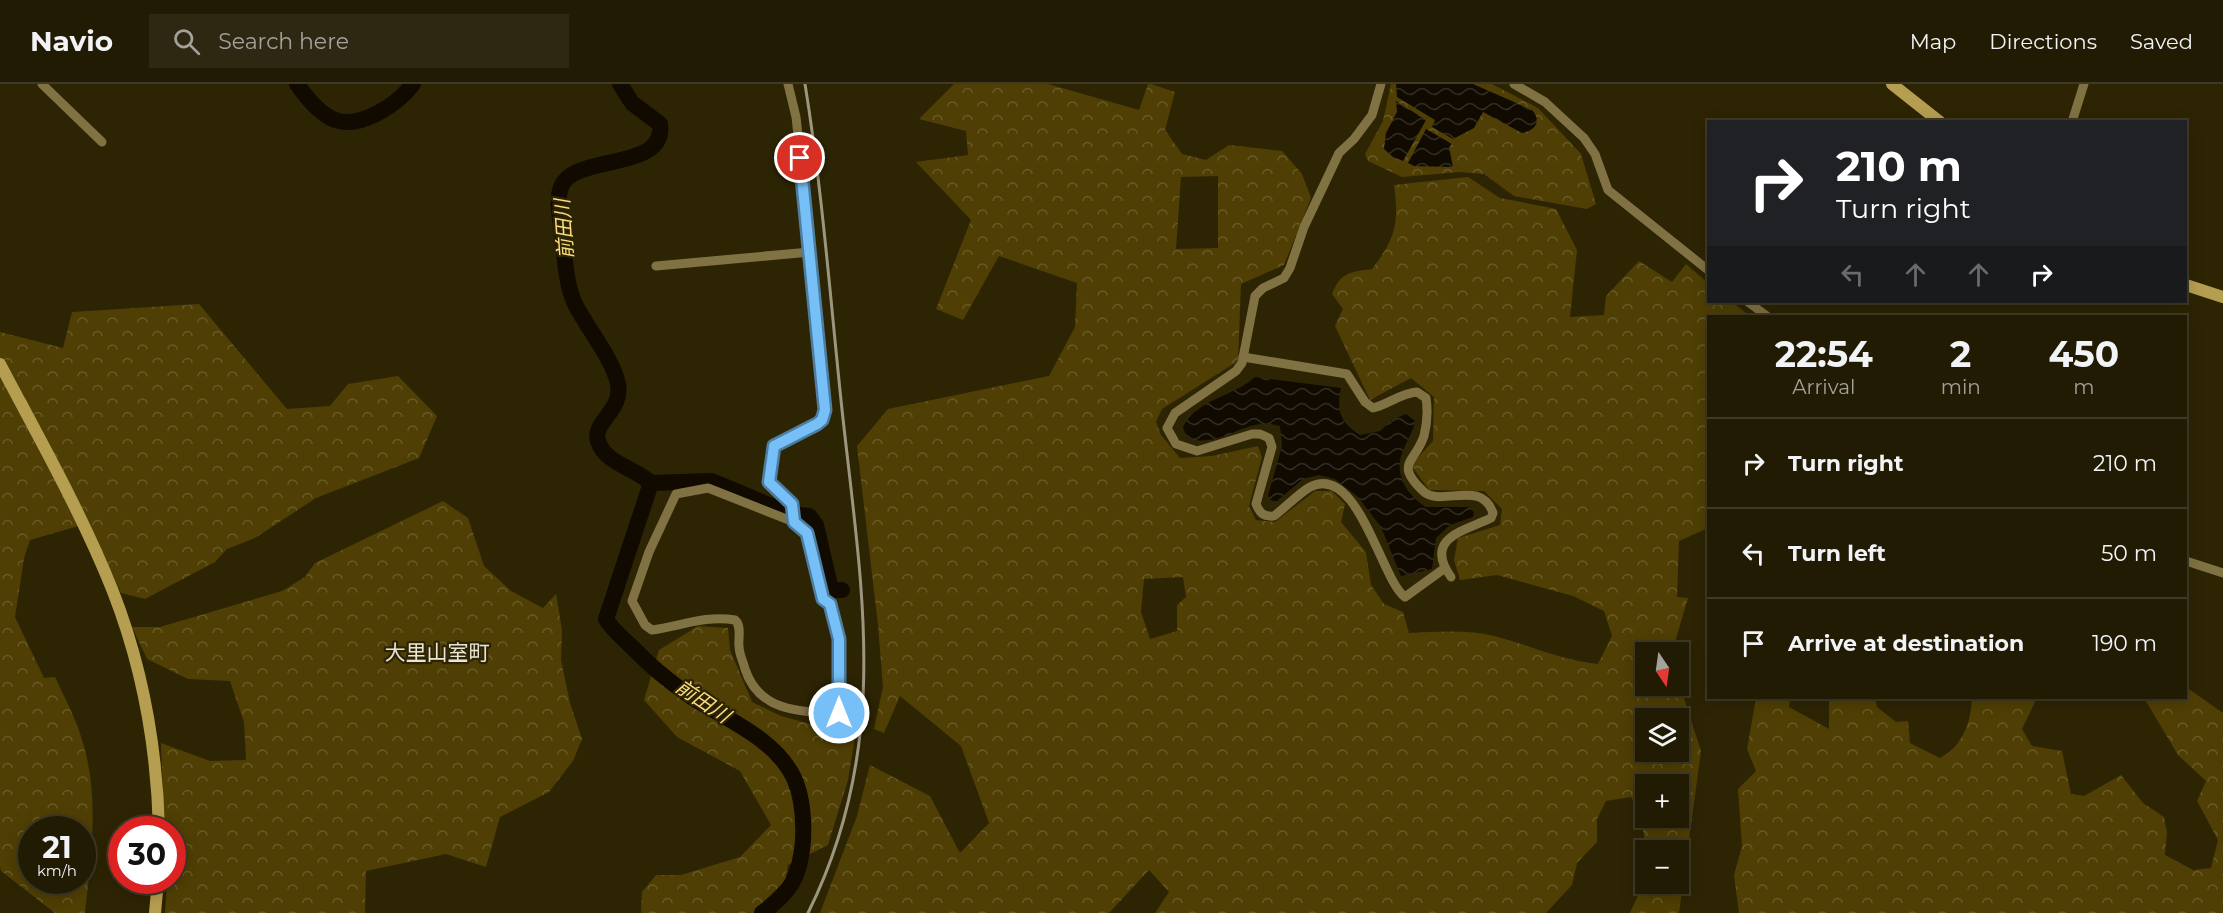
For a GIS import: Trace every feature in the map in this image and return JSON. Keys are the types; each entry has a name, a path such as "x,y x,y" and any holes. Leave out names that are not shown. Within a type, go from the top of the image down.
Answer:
{"street":[{"path":"42,84 102,142"},
{"path":"788,84 796,117 824,416 817,424 774,446 769,482 792,504 794,517 807,533 823,599 830,604 839,639 839,713 785,710 765,699 747,674 739,650 739,625 735,620 719,617 698,619 652,630 645,625 632,601 649,552 676,494 708,488 794,517"},
{"path":"1381,84 1372,115 1354,139 1339,153 1304,227 1290,268 1284,278 1263,288 1255,296 1243,357 1236,371 1175,412 1167,428 1176,444 1197,451 1260,434 1269,438 1272,447 1258,490 1256,504 1260,513 1266,517 1274,516 1311,487 1332,486 1342,492 1372,533 1399,592 1405,597 1445,568"},
{"path":"1514,84 1545,102 1584,138 1595,154 1608,190 1707,269"},
{"path":"1892,84 1937,120"},
{"path":"2073,120 2084,84"},
{"path":"656,266 810,252"},
{"path":"2187,285 2223,297"},
{"path":"1749,303 1766,315"},
{"path":"1243,357 1347,375 1365,402 1373,408 1385,405 1406,393 1417,392 1426,398 1428,411 1423,437 1407,463 1408,472 1425,494 1439,497 1472,496 1484,500 1493,513 1491,518 1449,537 1443,546 1442,556 1445,568 1451,576"},
{"path":"0,364 86,529 113,590 136,666 151,730 158,816"},
{"path":"2187,561 2223,573"},
{"path":"155,913 157,894"}],"green space":[{"path":"954,84 1048,84 1139,110 1148,84 1151,84 1175,92 1165,130 1182,154 1206,160 1229,145 1282,151 1302,174 1311,198 1284,265 1241,284 1238,361 1162,409 1156,422 1161,435 1180,458 1212,456 1258,446 1262,457 1249,506 1256,520 1275,522 1315,491 1332,491 1345,504 1341,522 1366,552 1371,585 1384,604 1403,612 1409,633 1473,632 1571,659 1598,664 1612,636 1604,611 1573,596 1497,575 1460,580 1454,560 1458,538 1500,525 1502,509 1484,491 1429,490 1411,465 1433,441 1434,397 1411,378 1370,400 1335,326 1343,309 1332,294 1335,287 1347,274 1372,269 1386,248 1396,220 1394,185 1468,177 1500,198 1556,209 1577,250 1570,317 1604,315 1606,296 1639,261 1672,282 1686,264 1707,282 1707,303 1733,303 1749,315 1707,315 1707,528 1679,541 1677,597 1688,598 1675,642 1635,642 1635,696 1683,696 1687,708 1635,708 1635,762 1689,762 1689,714 1701,751 1689,840 1644,840 1643,828 1689,828 1689,774 1635,774 1635,805 1631,797 1606,801 1597,819 1597,842 1577,863 1572,885 1546,913 1155,913 1169,892 1149,870 1109,913 820,913 857,816 870,765 930,796 960,853 989,823 961,746 900,696 884,733 874,729 883,687 857,446 888,409 1049,376 1075,327 1077,283 999,256 963,320 936,309 971,220 916,162 968,155 966,131 919,119","holes":["1218,176 1218,248 1176,249 1181,177","1183,577 1186,597 1177,605 1177,631 1150,639 1141,612 1144,579"]},
{"path":"1391,84 1492,84 1538,108 1581,154 1596,204 1587,209 1514,196 1484,174 1459,172 1402,177 1368,161 1365,154 1383,121"},
{"path":"199,304 287,409 330,406 348,384 398,376 437,416 419,458 316,498 255,538 227,549 215,562 145,599 121,593 89,523 30,540 24,558 15,617 44,678 55,677 77,724 88,761 92,816 18,816 18,884 1,871 0,866 0,332 63,348 72,312"},
{"path":"443,501 468,518 484,566 511,591 543,608 556,594 562,630 561,660 570,703 582,739 573,761 549,792 500,817 486,867 446,854 366,871 365,913 165,913 166,894 186,894 186,816 164,816 161,743 210,761 246,760 244,722 230,681 188,679 147,659 132,627 160,627 282,591 305,577 315,563"},
{"path":"698,626 728,628 730,650 752,702 781,716 821,727 840,720 856,731 848,780 828,845 788,865 785,881 760,905 766,913 641,913 642,892 656,875 681,875 740,857 771,825 740,771 677,737 644,700 659,650"},
{"path":"2187,688 2223,713 2223,913 1739,913 1734,875 1742,846 1738,789 1756,771 1747,749 1756,699 1790,699 1789,707 1829,729 1829,699 1875,699 1877,707 1896,722 1908,721 1910,743 1940,758 1955,747 1960,740 1968,724 1972,699 2034,699 2035,702 2022,729 2032,746 2062,751 2071,794 2084,796 2121,775 2143,803 2164,817 2167,832 2165,855 2193,870 2211,868 2218,840 2197,801 2206,781 2178,755 2145,699 2187,699"},
{"path":"31,894 87,894 85,913 55,913"},
{"path":"1639,894 1682,894 1679,913 1630,913"}],"water":[{"path":"1396,84 1473,84 1532,110 1537,122 1534,128 1522,133 1483,112 1474,128 1453,139 1432,127 1435,120 1397,97"},
{"path":"1396,101 1426,120 1403,161 1393,157 1384,149 1386,133 1397,112"},
{"path":"1426,129 1452,144 1449,147 1453,167 1414,166 1408,163"},
{"path":"1255,377 1341,388 1339,403 1341,415 1348,426 1360,435 1380,431 1392,420 1406,414 1415,421 1400,460 1401,476 1408,490 1426,507 1468,507 1474,512 1473,517 1450,525 1436,538 1432,569 1401,576 1381,527 1358,497 1335,479 1319,475 1303,479 1277,501 1272,501 1268,496 1282,446 1280,426 1255,425 1212,440 1187,438 1183,427 1197,410"}],"waterway":[{"name":"前田川","path":"297,84 324,114 345,122 367,118 389,107 413,84"},
{"name":"前田川","path":"620,84 632,103 660,124 658,139 649,149 635,156 569,176 561,187 559,204 569,287 575,304 611,364 618,384 616,402 599,428 598,441 607,455 651,483 606,619 619,635 668,680 762,741 786,764 794,778 803,817 802,854 792,883 780,898 762,913"},
{"name":"前田川","path":"651,483 712,481 790,514 809,516 816,525 831,590 842,590"}],"railway":[{"path":"805,84 821,202 856,533 862,597 864,660 861,723 852,785 835,849 808,913"}],"district":[{"name":"大里山室町","path":"437,652"}],"route":[{"path":"800,158 825,410 822,420 817,424 776,443 772,449 769,482 792,504 794,522 807,533 823,599 830,604 839,639 839,713"}]}
